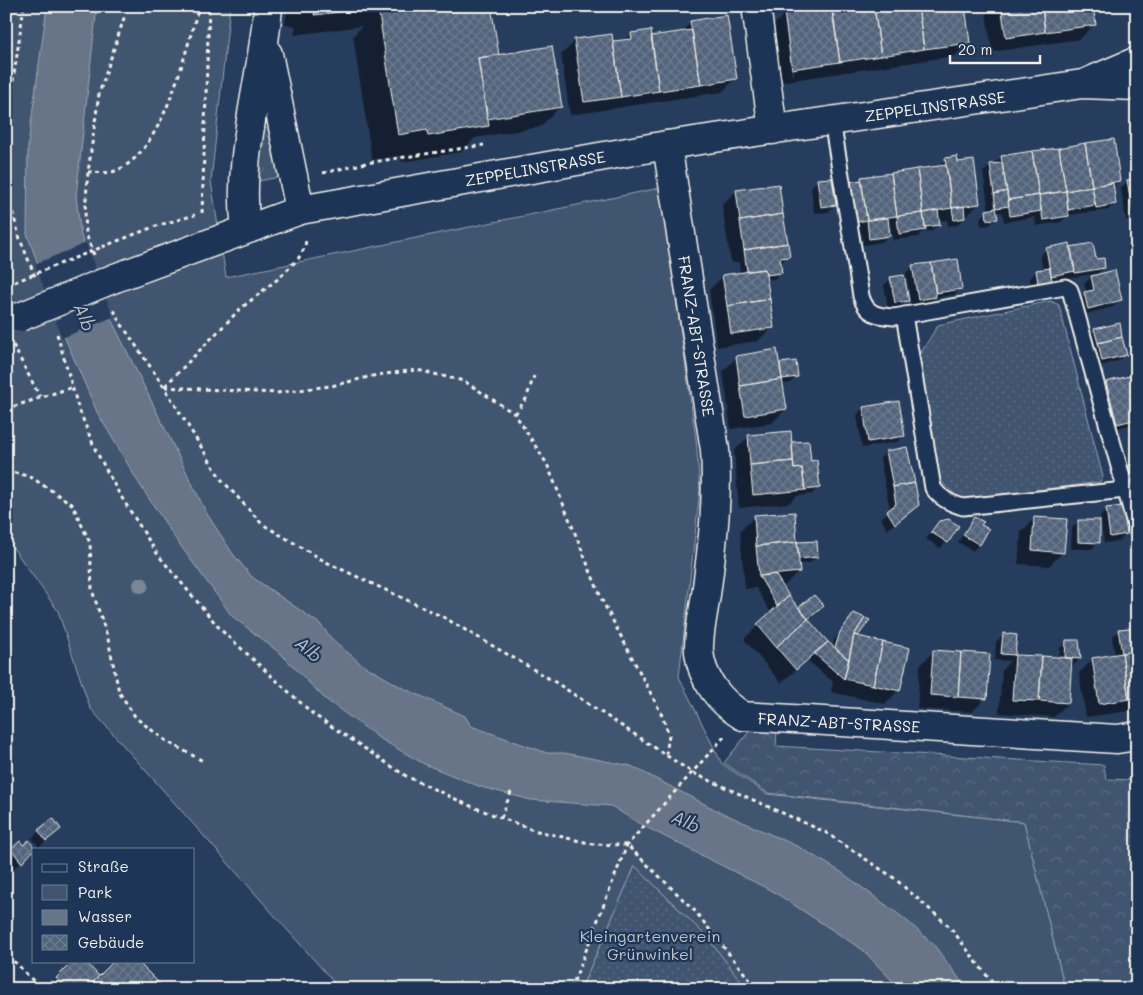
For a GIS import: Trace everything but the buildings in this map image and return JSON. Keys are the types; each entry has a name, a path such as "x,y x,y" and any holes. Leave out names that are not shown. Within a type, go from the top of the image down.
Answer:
{"street":[{"path":"246,229 242,200 249,130 265,40 268,6"},
{"path":"756,6 773,130"},
{"path":"265,40 300,210"},
{"name":"ZEPPELINSTRASSE","path":"1082,84 1137,62"},
{"name":"ZEPPELINSTRASSE","path":"13,320 115,278 300,210 667,145 1082,84 1137,86"},
{"name":"FRANZ-ABT-STRASSE","path":"667,145 716,459 715,525 699,652 705,674 718,696 743,716 1117,739 1137,736"}],"lane":[{"path":"832,121 864,307 870,313 880,316 904,315 1064,287 1070,290 1137,531"},
{"path":"904,315 933,488 942,498 951,504 963,507 1125,490"}],"path":[{"path":"6,129 24,6"},
{"path":"128,6 99,94 88,172 114,172 139,156 167,109 199,6"},
{"path":"202,213 209,6"},
{"path":"6,189 20,239"},
{"path":"6,225 14,219"},
{"path":"164,387 234,314 298,259 309,237 297,240"},
{"path":"7,285 102,247"},
{"path":"16,350 40,397"},
{"path":"66,359 78,407 89,435 117,490 158,555 221,630 313,714 406,776 468,806 534,830 593,844 627,845 694,910 757,989"},
{"path":"164,387 276,393 332,386 378,375 417,370 464,381 515,414 547,464 602,600 662,713 668,735 666,754"},
{"path":"515,414 526,399 534,376"},
{"path":"6,409 73,387"},
{"path":"164,387 221,479 262,524 326,562 443,617 555,682 693,773 825,832 894,878 950,927 997,989"},
{"path":"6,471 29,476 72,504 90,543 92,590 108,639 119,692 136,718 166,741 203,761"},
{"path":"570,989 627,845 743,716"},
{"path":"501,818 511,792"},
{"path":"6,958 16,963 41,989"}],"green space":[{"path":"6,6 230,6 211,181 226,277 660,188 696,439 700,490 679,677 722,764 767,794 1024,822 1065,989 747,989 706,936 635,866 581,989 340,989 90,708 58,611 6,538"},
{"path":"266,128 272,134 279,177 254,182 263,130"},
{"path":"1051,301 1059,305 1103,477 1100,482 961,500 938,479 917,359 938,325"},
{"path":"751,729 777,730 776,746 1104,765 1106,779 1137,780 1137,989 1065,989 1024,822 768,793 724,763"},
{"name":"Kleingartenverein Grünwinkel","path":"635,866 706,936 747,989 581,989"}],"water":[{"name":"Alb","path":"47,6 97,6 76,196 81,236 109,315 207,514 233,554 252,577 320,624 331,638 360,663 401,687 465,716 471,726 547,753 564,753 631,766 718,811 799,847 841,872 905,919 934,945 967,989 900,989 863,950 774,892 640,824 611,806 531,800 481,787 424,764 379,738 324,698 281,654 232,616 175,538 140,485 97,412 65,338 27,234 28,145"}],"pier":[{"path":"86,243 113,317 62,338 35,264"}]}
